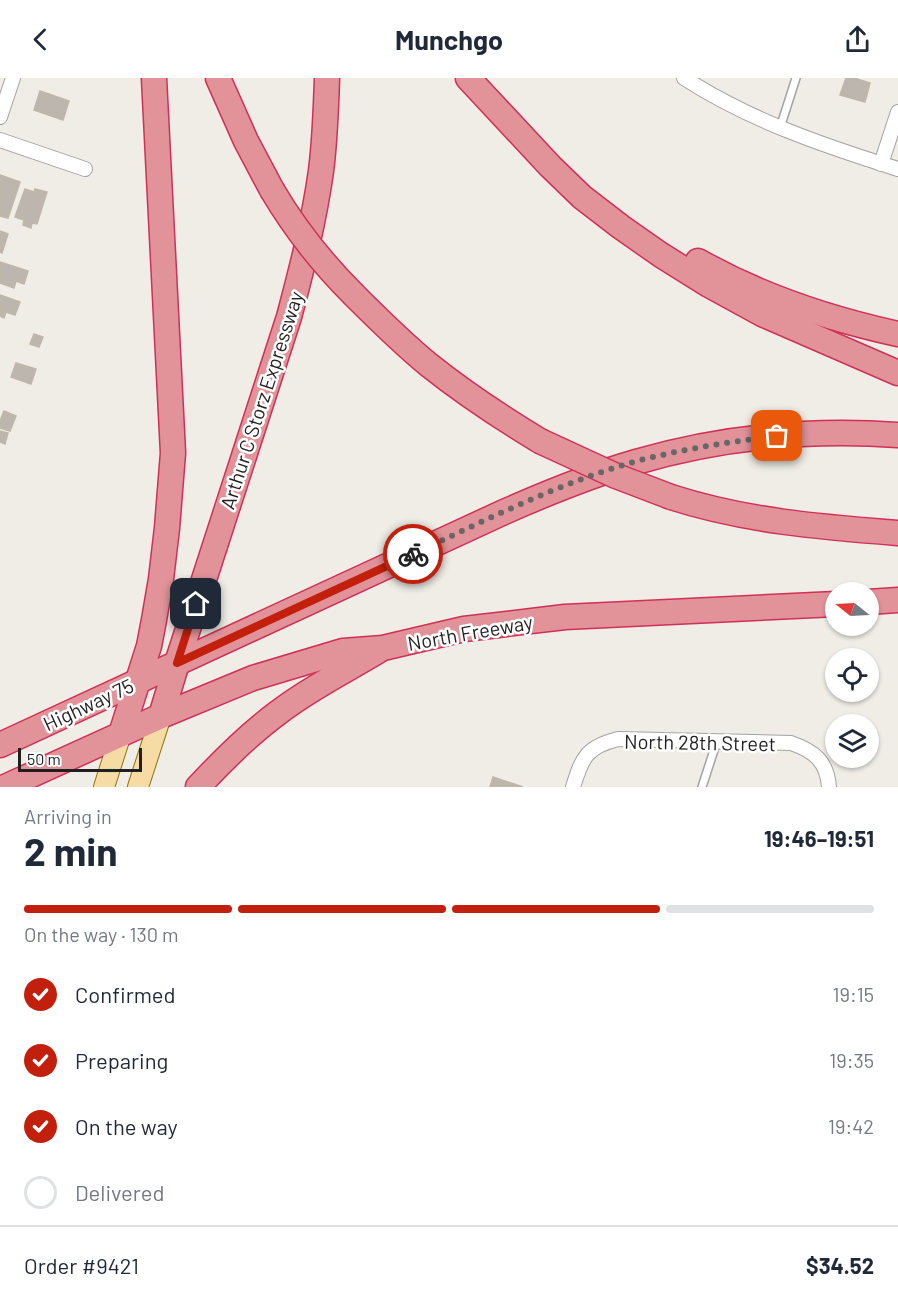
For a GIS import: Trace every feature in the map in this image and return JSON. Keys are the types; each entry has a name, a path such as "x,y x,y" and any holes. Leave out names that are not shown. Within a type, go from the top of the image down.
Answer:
{"highway":[{"path":"121,734 149,646 161,579 173,453 154,78"},
{"path":"218,78 246,141 272,190 301,235 332,272 393,333 428,364 473,398 540,441 596,467 671,497 766,520 827,528 898,533"},
{"name":"Arthur C Storz Expressway","path":"161,716 286,326 306,256 321,169 327,78"},
{"path":"468,78 550,166 582,196 621,227 681,268 737,301 898,373"},
{"path":"523,136 588,189 623,214 676,248 722,273 800,307 898,334"},
{"path":"177,663 504,512 567,485 636,462 703,446 777,436 841,432 898,435"},
{"path":"879,601 898,600"},
{"name":"North Freeway","path":"121,734 253,678 343,651 383,648 464,629 565,616 825,604"},
{"path":"198,787 233,750 279,711 383,648"},
{"name":"Highway 75","path":"0,745 177,663"},
{"name":"Highway 75","path":"5,787 121,734"}],"main road":[{"path":"138,787 161,716"},
{"path":"104,787 121,734"}],"street":[{"path":"0,117 13,78"},
{"path":"684,78 750,116 898,169"},
{"path":"881,164 898,111"},
{"path":"0,140 85,169"},
{"name":"North 28th Street","path":"573,787 579,766 585,757 602,743 618,739 791,743 807,748 815,754 825,768 831,786"}],"lane":[{"path":"780,128 796,78"},
{"path":"702,787 717,741"}],"building":[{"path":"846,78 870,83 865,102 840,95"},
{"path":"40,91 69,101 63,120 34,110"},
{"path":"0,175 20,182 8,218 0,216"},
{"path":"25,189 47,192 37,224 32,223 31,228 23,225 24,220 15,217"},
{"path":"0,231 8,234 2,253 0,252"},
{"path":"0,262 28,271 24,284 16,281 14,288 0,283"},
{"path":"0,295 20,302 15,315 6,312 4,318 0,316"},
{"path":"34,334 43,337 39,347 30,344"},
{"path":"16,363 36,369 31,384 11,377"},
{"path":"4,411 16,416 10,431 0,428"},
{"path":"0,431 8,433 5,444 0,442"},
{"path":"493,777 523,787 490,787"}],"way so far":[{"path":"413,554 567,485 636,462 703,446 777,436"}],"route":[{"path":"196,604 177,663 413,554"}]}
